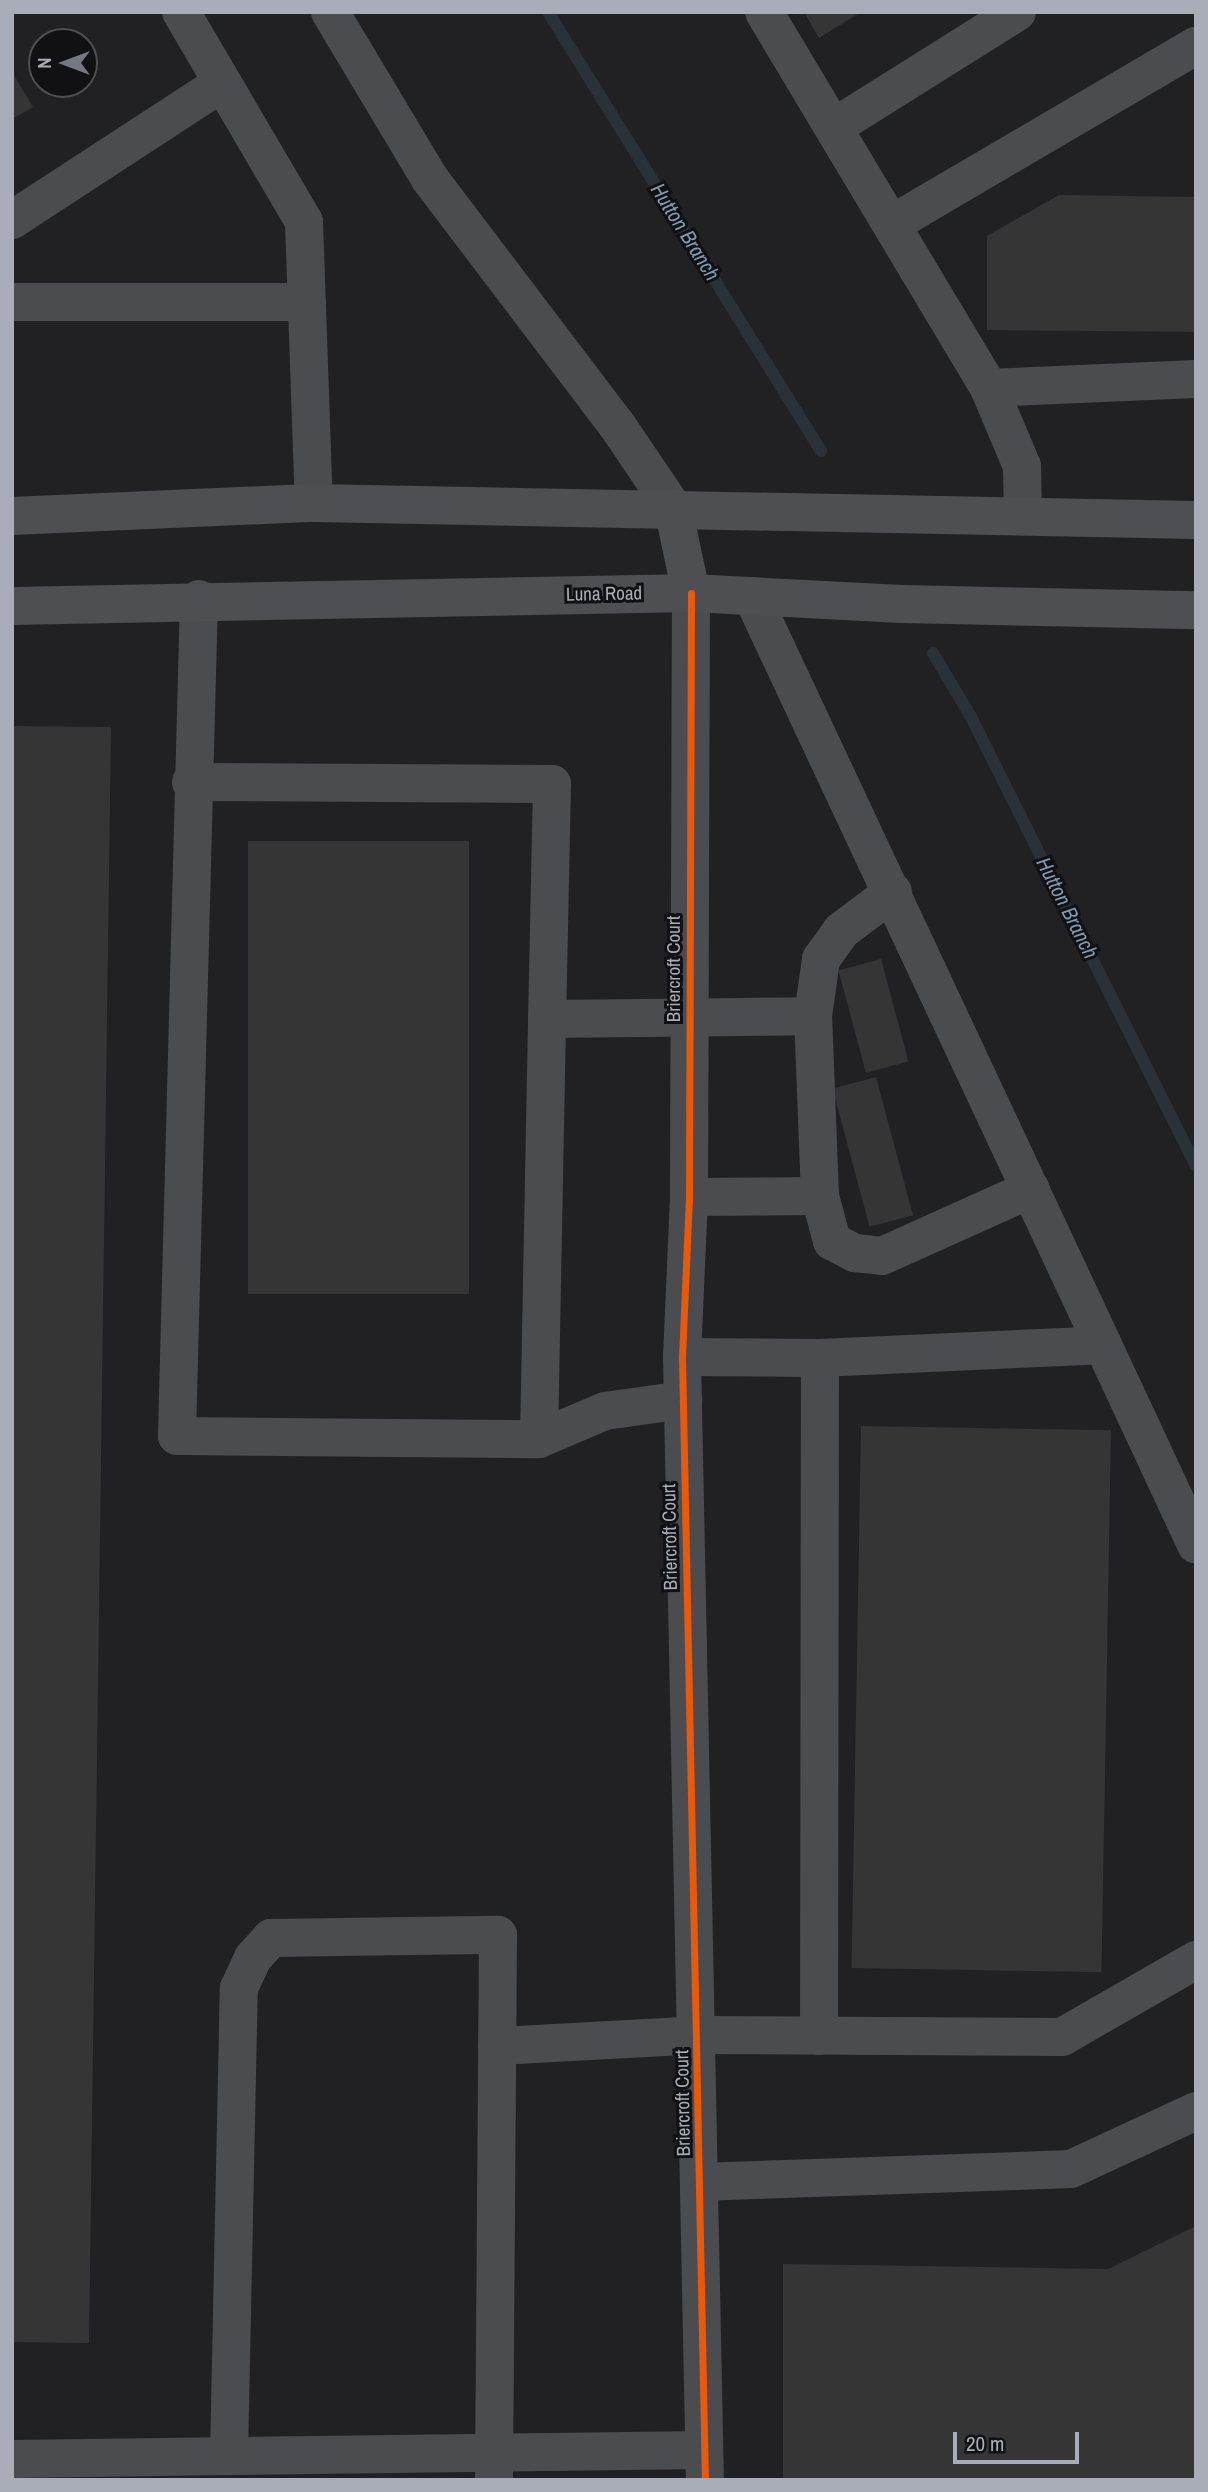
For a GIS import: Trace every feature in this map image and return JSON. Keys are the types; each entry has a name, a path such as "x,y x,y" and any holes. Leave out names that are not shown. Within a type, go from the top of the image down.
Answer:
{"main road":[{"path":"12,516 314,503 1196,520"},
{"path":"673,508 691,593"},
{"name":"Luna Road","path":"12,606 199,599 691,593 902,604 1196,610"}],"street":[{"path":"181,12 304,222 314,503"},
{"path":"330,12 430,179 673,508"},
{"path":"764,12 989,388 1022,466 1023,516"},
{"path":"834,127 1017,12"},
{"path":"892,224 1196,46"},
{"path":"12,220 222,83"},
{"path":"12,302 307,302"},
{"path":"989,388 1196,379"},
{"name":"Briercroft Court","path":"691,593 689,1196 682,1357 704,2465"},
{"path":"752,596 893,892 1196,1544"},
{"path":"199,599 191,782 177,1437 539,1439 605,1411 683,1401"},
{"path":"191,782 552,784 539,1439"},
{"path":"893,892 841,931 821,959 813,1016 820,1196 832,1241 855,1253 882,1256 1031,1189"},
{"path":"547,1019 813,1016"},
{"path":"689,1196 820,1196"},
{"path":"682,1357 820,1358 1103,1345"},
{"path":"819,2036 820,1358"},
{"path":"229,2456 239,1989 253,1958 271,1938 498,1935 494,2466"},
{"path":"497,2046 697,2035 1062,2038 1196,1961"},
{"path":"700,2182 1071,2169 1196,2111"},
{"path":"12,2459 229,2456 494,2466 704,2465"}],"shaded area":[{"path":"12,12 1196,12 1196,2480 12,2480"}],"building":[{"path":"804,12 861,12 819,38"},
{"path":"12,72 33,107 12,119"},
{"path":"1059,195 1196,197 1196,332 987,330 987,236"},
{"path":"12,726 111,727 89,2343 12,2342"},
{"path":"248,841 469,841 469,1294 248,1294"},
{"path":"881,959 908,1061 866,1073 838,970"},
{"path":"876,1077 913,1215 870,1227 833,1089"},
{"path":"861,1426 1111,1430 1102,1972 852,1968"},
{"path":"1196,2226 1196,2480 783,2480 783,2264 1108,2269"}],"waterway":[{"name":"Hutton Branch","path":"548,12 821,451"},
{"name":"Hutton Branch","path":"933,653 970,715 1196,1166"}],"cycle path":[{"path":"691,593 689,1197 682,1357 705,2480"}]}
